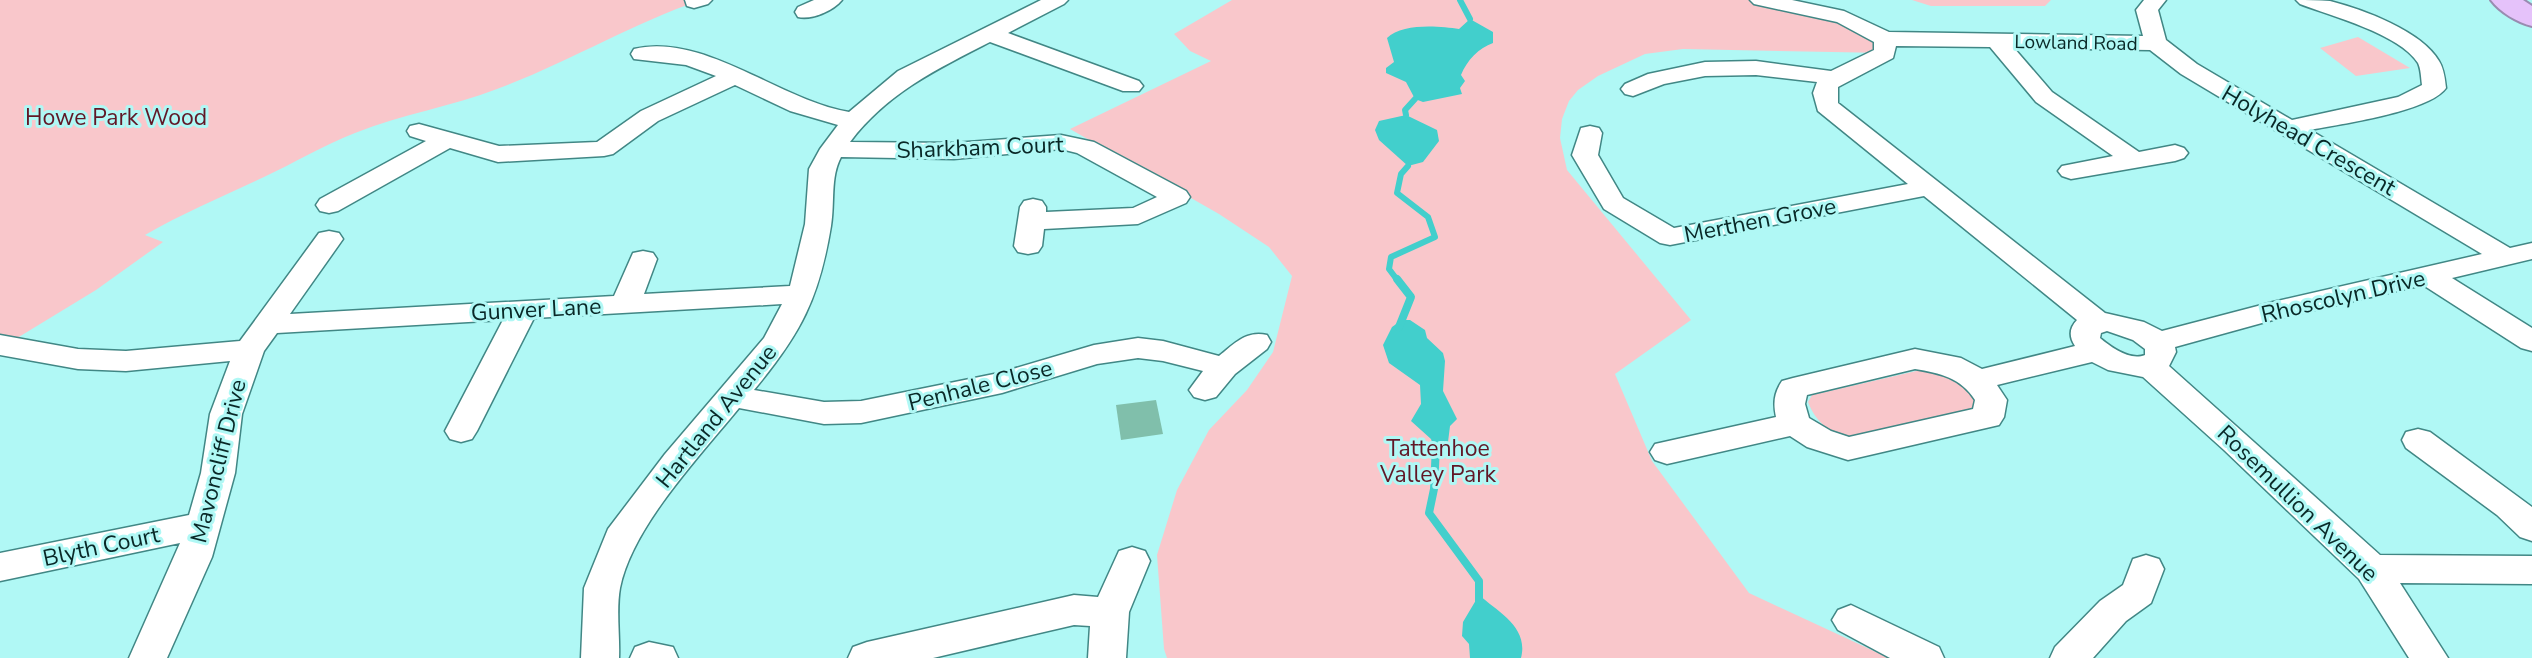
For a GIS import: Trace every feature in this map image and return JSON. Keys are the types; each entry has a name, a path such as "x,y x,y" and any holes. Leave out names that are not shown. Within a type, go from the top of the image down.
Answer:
{"highway":[{"path":"2505,0 2532,18"}],"street":[{"name":"Hartland Avenue","path":"600,658 602,588 620,538 677,462 734,397 777,342 802,294 818,225 822,169 832,149 854,120 906,76 1057,0"},
{"path":"1633,89 1654,78 1696,76 1755,67 1832,78 1874,62 1885,53 1885,39 1844,17 1761,0"},
{"path":"2155,0 2147,10 2155,43"},
{"path":"2287,128 2405,103 2434,88 2429,62 2400,37 2349,14 2307,0"},
{"path":"989,34 1130,86"},
{"name":"Lowland Road","path":"1885,39 2155,43"},
{"name":"Lowland Road","path":"1996,40 2044,97 2135,160"},
{"name":"Holyhead Crescent","path":"2155,43 2189,69 2287,128 2519,254"},
{"path":"642,54 664,53 692,57 823,115 854,120"},
{"path":"419,131 498,154 604,149 622,132 648,115 736,76"},
{"path":"1832,78 1824,90 1826,106 1927,188 2096,337 1978,380"},
{"path":"329,205 446,140"},
{"name":"Sharkham Court","path":"832,149 954,151 1061,142 1085,147 1177,197 1138,216 1031,225"},
{"name":"Merthen Grove","path":"1614,157 1588,144 1613,203 1670,237 1927,188"},
{"path":"2071,172 2175,153"},
{"name":"Mavoncliff Drive","path":"148,658 194,556 218,473 226,414 249,350 329,239"},
{"name":"Rhoscolyn Drive","path":"2096,337 2121,364 2203,332 2273,311 2519,254"},
{"path":"626,303 643,259"},
{"path":"2429,276 2532,341"},
{"name":"Gunver Lane","path":"270,324 802,294"},
{"path":"461,431 523,310"},
{"name":"Penhale Close","path":"734,397 824,413 861,412 1002,383 1105,352 1138,348 1163,351 1215,379 1256,342"},
{"path":"0,345 78,359 114,360 249,350"},
{"name":"Rosemullion Avenue","path":"2152,354 2236,442 2372,569 2428,658"},
{"path":"1915,359 1950,365 1978,380 1991,400 1987,417 1848,449 1819,439 1794,424 1788,404 1793,388 1915,359"},
{"path":"1667,452 1794,424"},
{"path":"2418,440 2509,506 2532,528"},
{"name":"Blyth Court","path":"0,567 203,525"},
{"path":"1107,658 1110,612 1132,561"},
{"path":"2069,658 2113,611 2138,593 2146,569"},
{"path":"2372,569 2532,570"},
{"path":"867,658 1074,610 1110,612"},
{"path":"1852,620 1925,658"},
{"path":"649,658 659,658"}],"green space":[{"name":"Howe Park Wood","path":"0,0 701,0 649,20 549,68 497,89 372,126 343,138 174,219 145,235 163,242 96,290 4,346 0,345"},
{"name":"Tattenhoe Valley Park","path":"1232,0 1761,0 1844,17 1885,39 1885,53 1683,49 1645,54 1598,76 1578,90 1569,101 1562,119 1560,138 1567,170 1691,320 1615,374 1652,461 1749,593 1889,658 1167,658 1164,649 1157,555 1177,490 1209,430 1247,390 1273,352 1292,276 1269,247 1219,214 1070,129 1211,61 1190,51 1174,34"},
{"path":"1912,0 2051,0 2045,6 1931,6"},
{"path":"2358,37 2410,68 2356,76 2320,48"},
{"path":"1938,366 1955,370 1984,408 1849,441 1824,426 1808,402 1812,395"}],"water":[{"path":"1470,19 1493,32 1493,43 1478,51 1467,64 1461,75 1465,81 1460,88 1462,94 1423,102 1415,99 1406,82 1386,73 1386,68 1394,62 1387,38 1394,33 1421,27 1459,29"},
{"path":"1406,115 1437,130 1439,141 1423,162 1408,166 1379,140 1375,130 1379,121"},
{"path":"1402,320 1410,320 1425,330 1427,338 1443,353 1443,391 1457,419 1450,426 1447,450 1436,454 1431,439 1411,421 1421,404 1420,385 1389,363 1383,345 1392,327"},
{"path":"1479,595 1503,614 1516,629 1522,647 1521,658 1470,658 1469,644 1462,636 1463,622"}],"building":[{"path":"1156,400 1163,434 1121,440 1116,405"}],"waterway":[{"path":"1460,0 1470,19"},
{"path":"1406,115 1405,110 1415,99"},
{"path":"1398,281 1389,269 1391,257 1435,237 1428,217 1397,193 1401,174 1408,166"},
{"path":"1397,279 1411,297 1399,327"},
{"path":"1436,445 1434,489 1429,513 1479,581 1479,602"}]}
